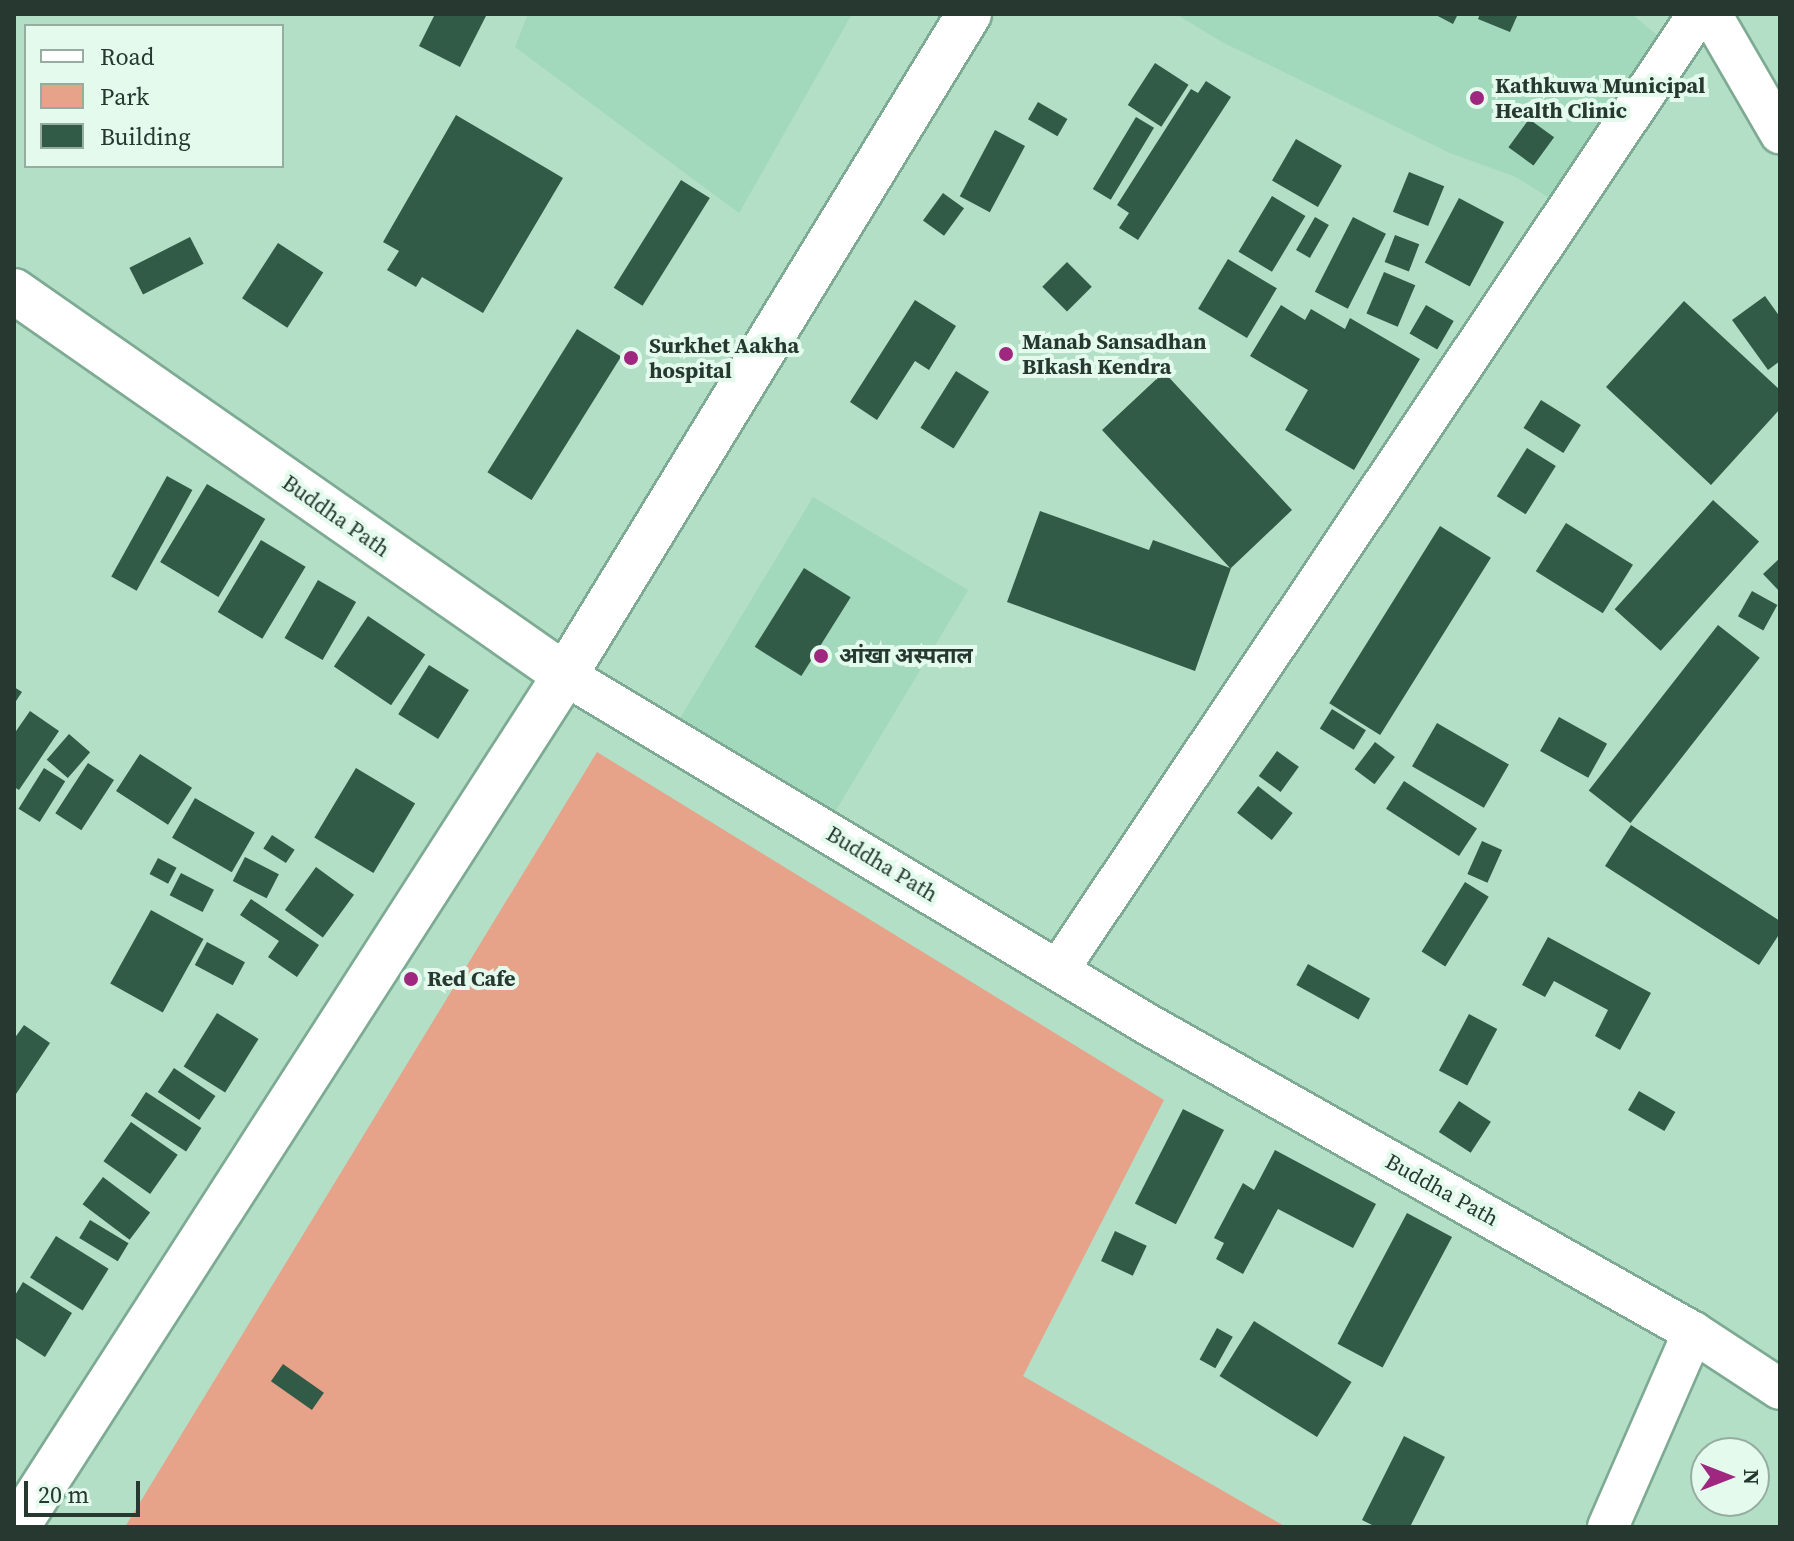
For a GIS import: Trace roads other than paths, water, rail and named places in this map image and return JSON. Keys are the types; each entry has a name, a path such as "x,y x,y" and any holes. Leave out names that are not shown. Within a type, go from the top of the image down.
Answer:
{"main road":[{"path":"17,1527 565,675 969,14"},
{"name":"Buddha Path","path":"14,291 565,675"}],"street":[{"path":"1059,969 1698,14"},
{"path":"1711,14 1780,133"},
{"name":"Buddha Path","path":"565,675 1059,969 1693,1332 1780,1389"},
{"path":"1608,1527 1693,1332"}],"place":[{"name":"Kathkuwa Municipal Health Clinic","path":"1477,98"},
{"name":"Manab Sansadhan BIkash Kendra","path":"1006,354"},
{"name":"Surkhet Aakha hospital","path":"631,358"},
{"name":"आंखा अस्पताल","path":"821,656"},
{"name":"Red Cafe","path":"411,979"}]}
